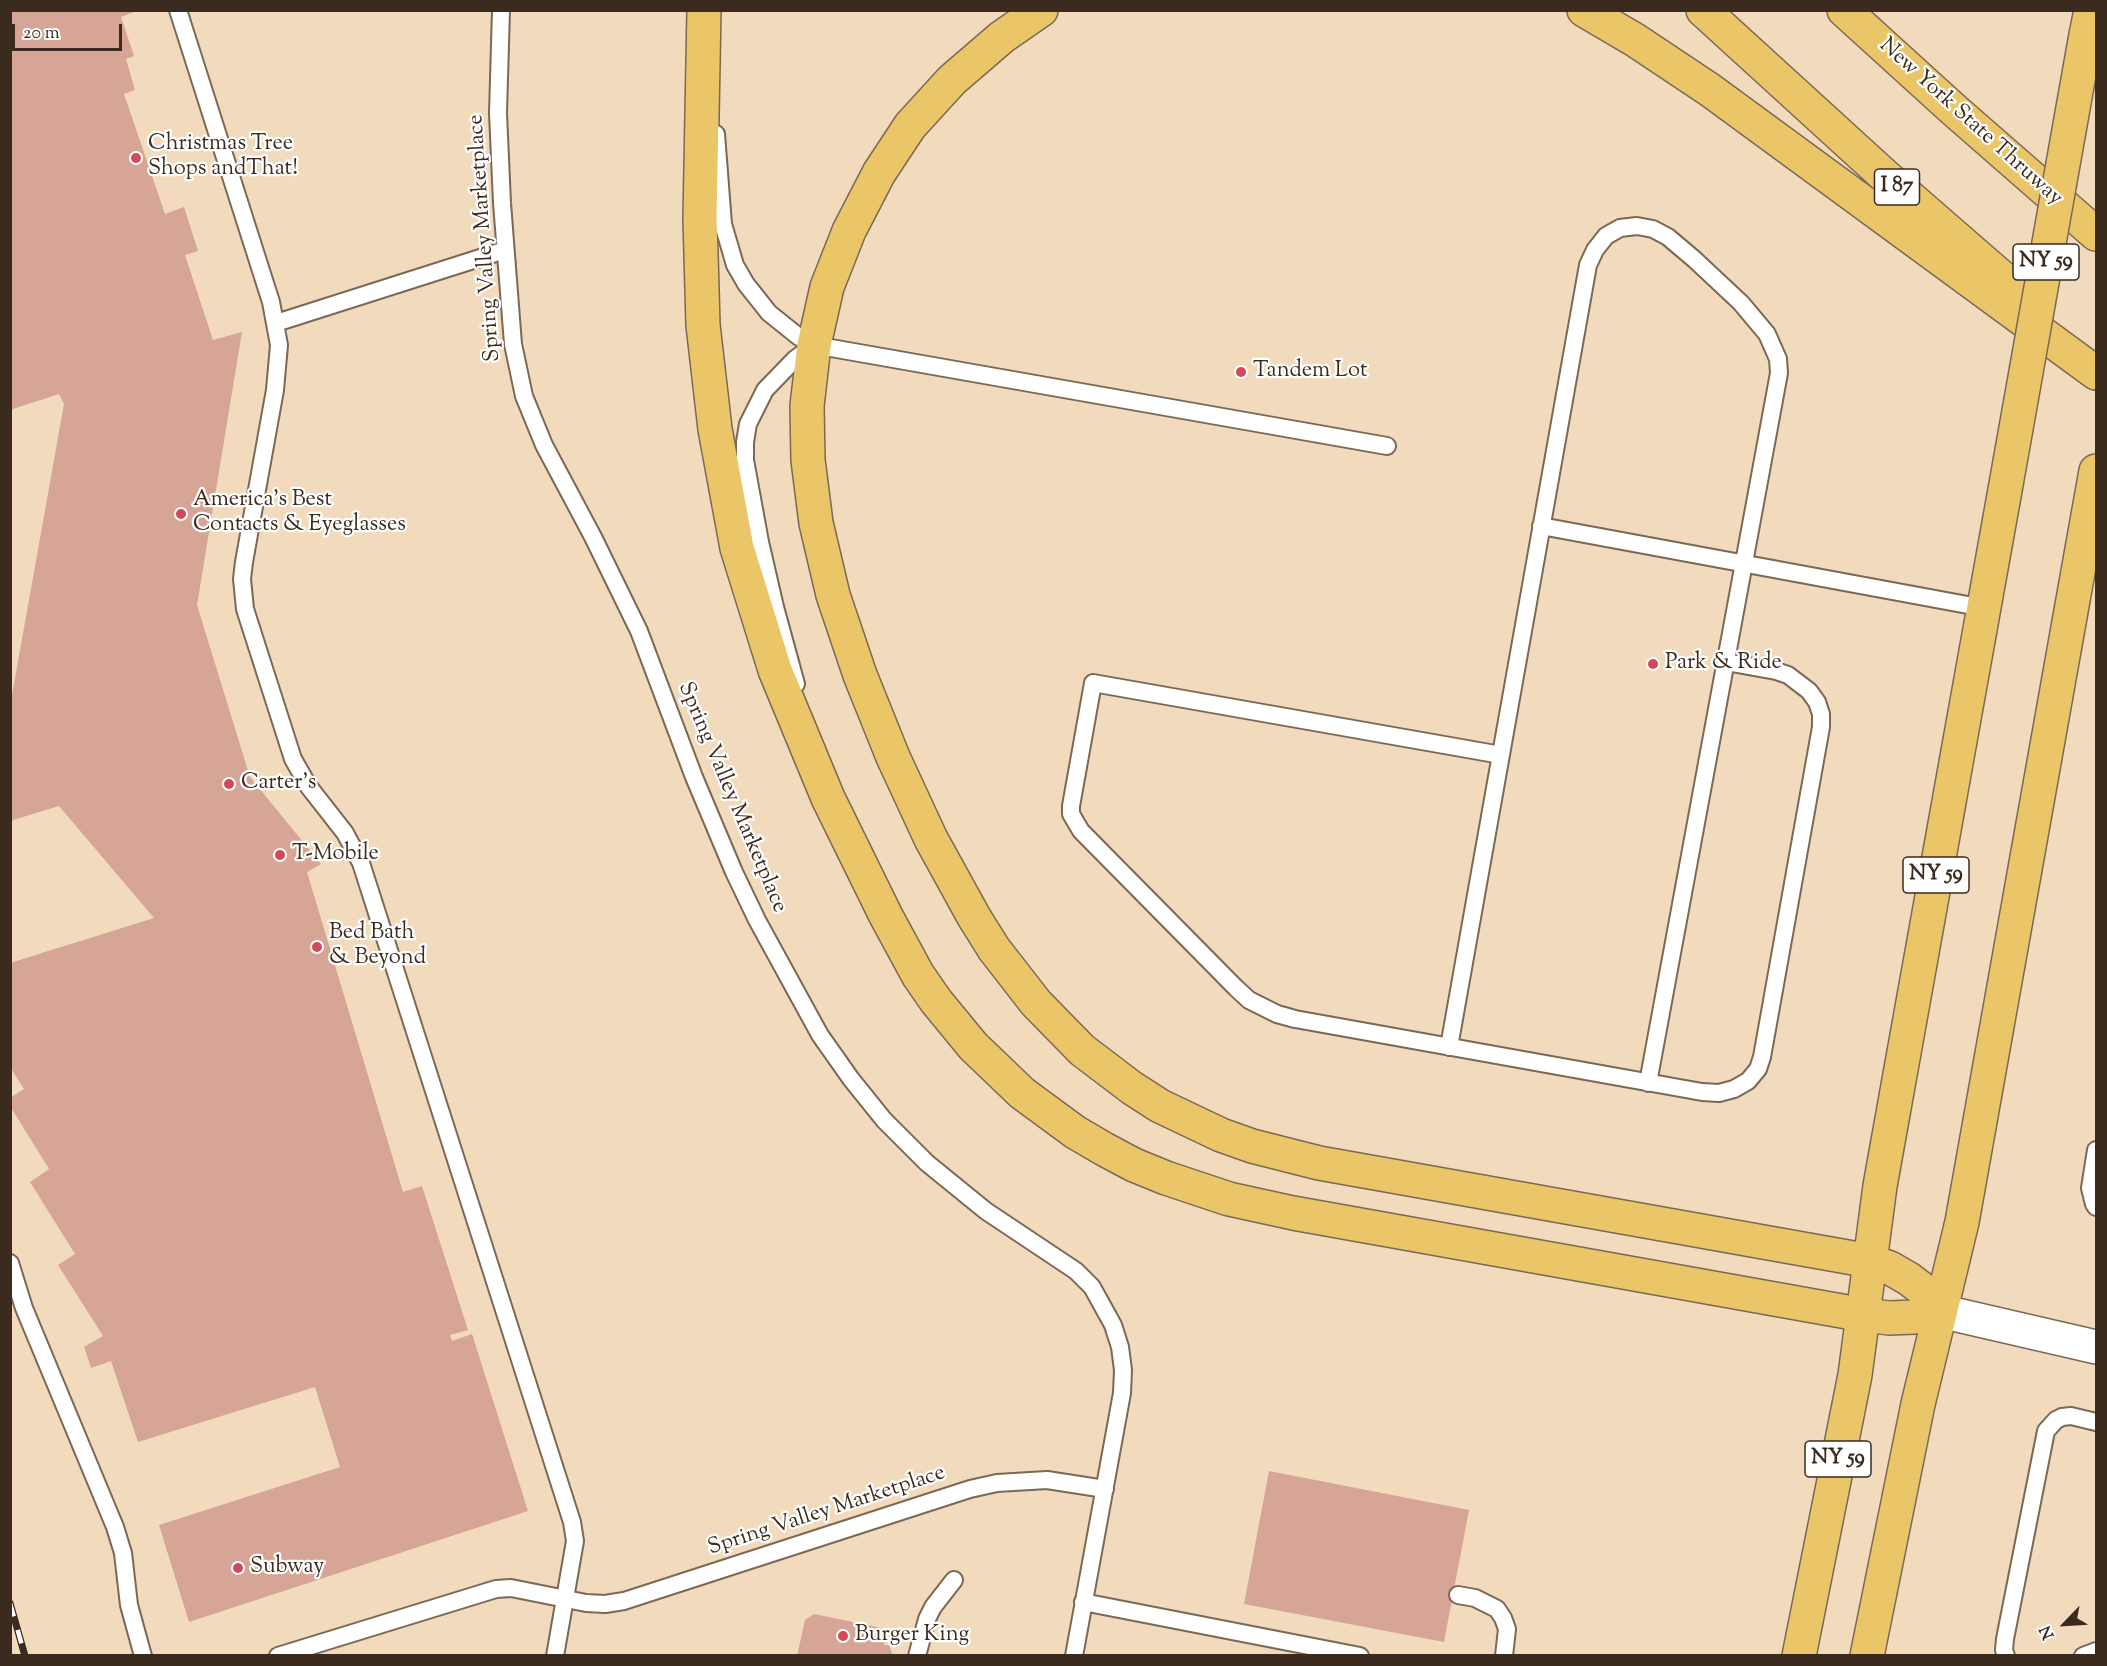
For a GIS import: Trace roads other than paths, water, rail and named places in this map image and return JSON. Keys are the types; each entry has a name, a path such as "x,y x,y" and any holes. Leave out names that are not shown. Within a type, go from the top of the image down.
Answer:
{"main road":[{"path":"704,10 700,274 709,380 723,478 737,548 775,670 805,745 856,857 918,975 936,1002 973,1046 1022,1093 1075,1132 1134,1165 1197,1190 1261,1207 1864,1315 1915,1317 1940,1311 1926,1292 1910,1279 1890,1268 1870,1261 1347,1169 1287,1156 1221,1135 1160,1106 1082,1050 1036,1003 994,949 926,829 860,675 833,595 810,489 807,434 809,378 827,287 864,200 894,148 928,105 975,58 1041,10"},
{"path":"1584,10 1635,40 1710,90 2097,373"},
{"name":"I 87","path":"1702,10 1876,168 2097,358"},
{"name":"New York State Thruway","path":"1844,10 1953,109 2097,234"},
{"name":"NY 59","path":"1799,1656 1855,1375 1880,1186 2089,23"},
{"name":"NY 59","path":"1867,1656 1918,1404 1962,1222 2097,471"}],"street":[{"path":"1940,1311 2097,1347"}],"lane":[{"path":"178,10 276,323 279,345 278,367 244,562 242,579 245,609 296,766 309,787 345,833 361,863 572,1522 574,1541 555,1656"},
{"name":"Spring Valley Marketplace","path":"501,10 498,113 505,250 514,352 524,396 533,421 594,537 635,623 694,777 730,863 757,920 806,1012 839,1064 868,1100 903,1141 986,1211 1076,1271 1092,1287 1113,1325 1120,1347 1123,1370 1122,1393 1074,1656"},
{"path":"709,10 720,201 728,244 746,284 757,299 783,324 814,345 1387,446"},
{"path":"1449,1047 1588,265 1595,250 1606,236 1620,228 1637,226 1653,229 1668,237 1718,280 1767,334 1778,358 1779,373 1648,1083"},
{"path":"276,323 505,250"},
{"path":"814,345 787,366 765,390 748,424 745,460 760,542 791,668 812,735 856,857"},
{"path":"1541,526 1984,608"},
{"path":"1501,755 1093,683 1071,806 1074,822 1236,988 1249,1000 1286,1017 1648,1083 1719,1093 1734,1089 1748,1081 1758,1069 1821,728 1821,714 1817,702 1809,691 1788,675 1726,662"},
{"path":"2097,1150 2090,1188 2090,1196 2097,1207"},
{"path":"10,1263 24,1308 115,1527 123,1553 129,1605 143,1656"},
{"path":"2006,1656 2005,1639 2046,1431 2062,1417 2071,1416 2097,1422"},
{"name":"Spring Valley Marketplace","path":"278,1656 496,1589 510,1588 564,1600 605,1604 624,1601 970,1489 997,1483 1047,1480 1105,1489"},
{"path":"918,1656 927,1619 933,1607 954,1580"},
{"path":"1458,1595 1475,1598 1497,1609 1507,1629 1504,1656"},
{"path":"1083,1602 1360,1656"},
{"path":"2083,1656 2097,1651"}],"railway":[{"path":"10,1603 25,1656"}],"place":[{"name":"Christmas Tree Shops andThat!","path":"136,158"},
{"name":"Tandem Lot","path":"1241,372"},
{"name":"America's Best Contacts & Eyeglasses","path":"181,514"},
{"name":"Park & Ride","path":"1653,664"},
{"name":"Carter's","path":"229,784"},
{"name":"T-Mobile","path":"280,855"},
{"name":"Bed Bath & Beyond","path":"317,947"},
{"name":"Subway","path":"238,1568"},
{"name":"Burger King","path":"843,1636"}]}
